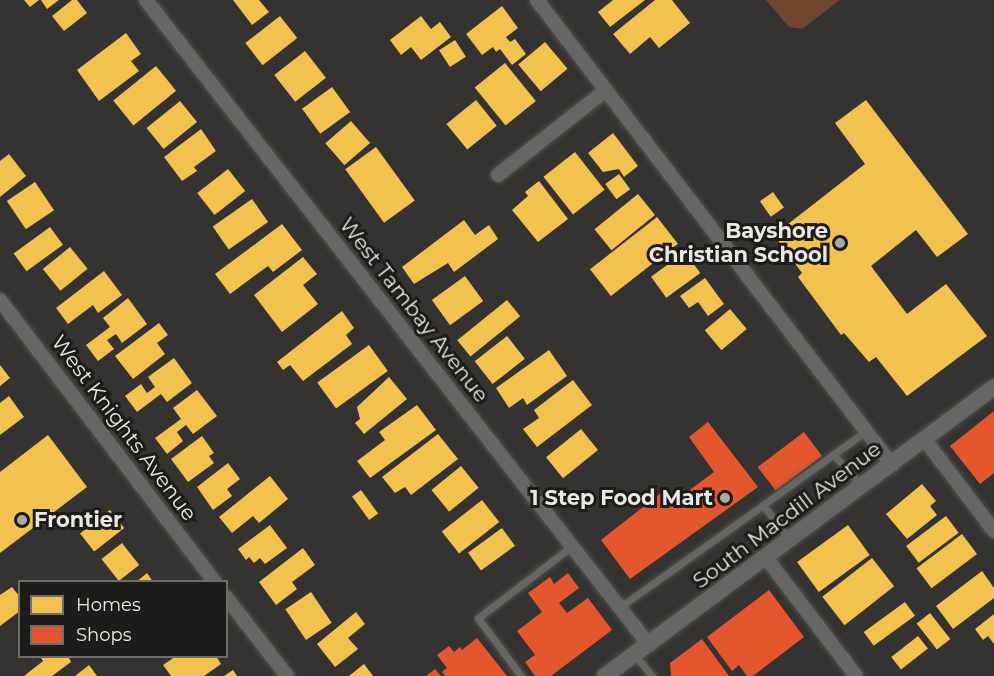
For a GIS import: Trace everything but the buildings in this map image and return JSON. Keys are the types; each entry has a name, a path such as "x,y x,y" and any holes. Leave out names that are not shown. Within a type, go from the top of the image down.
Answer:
{"street":[{"name":"West Tambay Avenue","path":"146,0 649,645"},
{"path":"537,0 892,465"},
{"path":"498,175 606,90"},
{"name":"West Knights Avenue","path":"0,300 213,580"},
{"name":"South Macdill Avenue","path":"606,676 767,559 994,387"},
{"path":"925,440 994,531"},
{"path":"767,559 856,676"},
{"path":"228,600 287,676"}],"lane":[{"path":"620,607 866,431"},
{"path":"833,454 863,487"},
{"path":"762,505 791,541"},
{"path":"521,676 478,618 572,546"},
{"path":"635,655 652,676"}],"shaded area":[{"path":"766,0 840,0 802,29 789,27"}],"place":[{"name":"Bayshore Christian School","path":"840,243"},
{"name":"1 Step Food Mart","path":"725,498"},
{"name":"Frontier","path":"22,520"}]}
